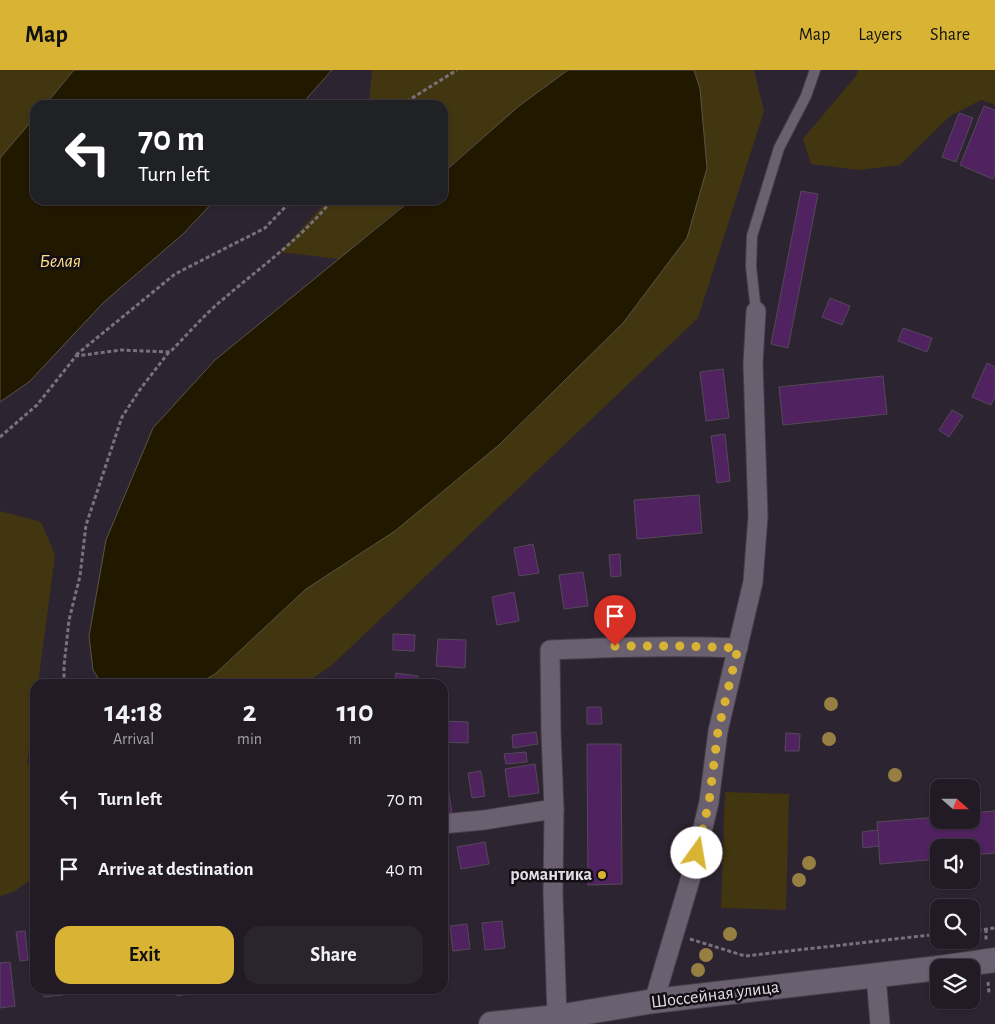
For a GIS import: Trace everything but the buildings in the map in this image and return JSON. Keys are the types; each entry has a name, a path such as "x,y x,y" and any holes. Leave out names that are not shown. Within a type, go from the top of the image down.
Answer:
{"street":[{"path":"654,1001 693,870 709,802 718,731 753,582 758,516 753,364 756,310"},
{"path":"557,1017 553,894 554,809 550,732 550,650 615,646 738,648"},
{"path":"448,823 554,809"},
{"name":"Шоссейная улица","path":"980,962 995,960"},
{"name":"Шоссейная улица","path":"491,1024 557,1017 654,1001 930,969"},
{"path":"876,976 880,1024"}],"lane":[{"path":"756,310 751,267 752,236 779,148 806,96 815,70"}],"path":[{"path":"409,100 457,70"},
{"path":"0,437 37,405 76,356 175,274 265,228 287,205"},
{"path":"64,679 69,620 80,576 86,525 122,417 141,388 170,352 220,302 280,252 328,205"},
{"path":"76,356 121,350 170,352"},
{"path":"980,929 995,928"},
{"path":"672,936 745,956 930,935"}],"shaded area":[{"path":"0,70 74,70 49,100 30,100 30,123 0,158"},
{"path":"372,70 570,70 483,137 448,168 448,100 369,100"},
{"path":"666,70 754,70 764,111 698,318 332,665 312,679 175,679"},
{"path":"859,70 995,70 995,105 981,100 950,116 900,165 859,170 811,164 803,139"},
{"path":"323,205 403,205 339,259 280,252"},
{"path":"0,511 41,522 55,555 39,679 30,679 30,742 27,764 30,762 30,880 13,892 0,896"},
{"path":"725,792 789,794 786,910 721,908"}],"water":[{"path":"74,70 332,70 305,100 49,100"},
{"path":"568,70 694,70 700,89 707,168 687,238 623,323 499,445 395,531 306,589 215,674 206,679 99,679 93,670 89,636 106,540 153,428 215,360 405,205 448,205 448,169 519,106"},
{"name":"Белая","path":"30,123 30,205 210,205 183,234 104,302 29,382 0,402 0,158"}],"place":[{"name":"романтика","path":"602,875"}],"route":[{"path":"615,646 738,648 718,731 709,802 697,853"}]}
